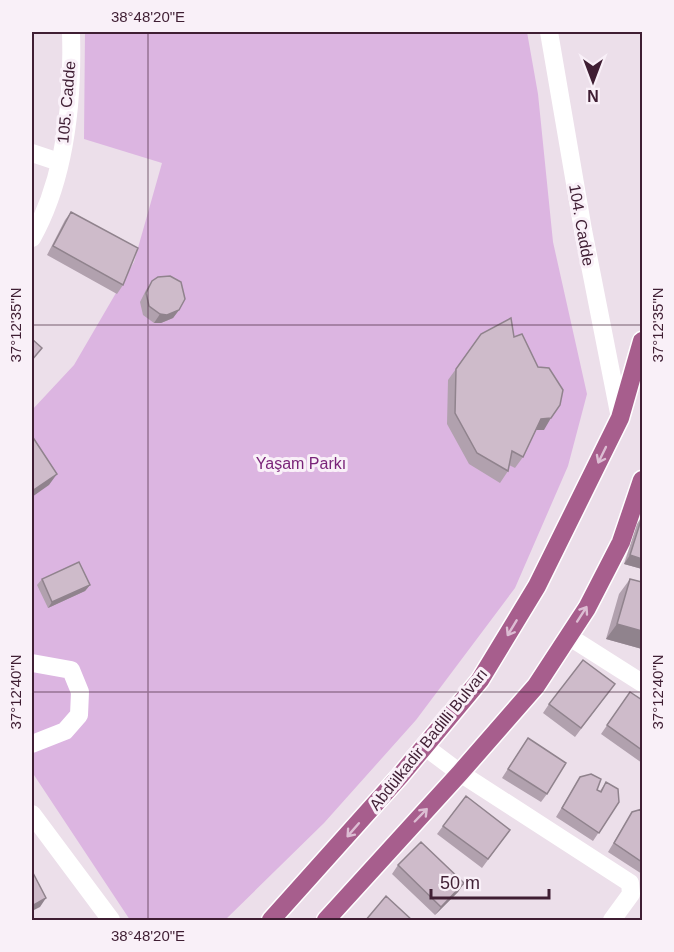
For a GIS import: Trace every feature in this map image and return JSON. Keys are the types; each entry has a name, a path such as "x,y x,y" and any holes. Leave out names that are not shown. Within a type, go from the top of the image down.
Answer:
{"main road":[{"name":"Abdülkadir Badilli Bulvarı","path":"271,921 480,680 537,586 620,418 642,341"},
{"path":"326,921 536,686 587,608 621,542 642,480"}],"street":[{"name":"105. Cadde","path":"32,238 51,195 67,134 70,32"},
{"name":"104. Cadde","path":"549,32 583,230 620,418"},
{"path":"32,153 59,162"},
{"path":"568,636 642,683"},
{"path":"32,663 71,670 80,692 79,715 74,721 65,730 32,744"},
{"path":"424,746 460,773 630,883 631,894 612,921"},
{"path":"32,814 111,921"}],"green space":[{"name":"Yaşam Parkı","path":"85,32 527,32 538,94 553,242 587,394 568,466 515,588 416,720 324,823 225,920 130,920 32,772 32,410 74,365 134,262 162,163 84,139"}],"building":[{"path":"71,212 138,248 123,285 53,246"},
{"path":"170,276 181,282 185,299 179,310 167,315 160,314 149,306 146,293 152,281 158,277"},
{"path":"511,318 514,337 522,334 538,367 549,368 563,390 560,405 551,418 541,419 523,457 512,451 508,471 477,453 455,413 456,369 481,334"},
{"path":"32,339 42,348 32,360"},
{"path":"32,436 57,474 32,491"},
{"path":"642,517 642,559 630,555"},
{"path":"79,562 90,585 52,602 42,579"},
{"path":"630,579 642,582 642,631 617,624"},
{"path":"583,660 615,684 581,728 549,704"},
{"path":"630,692 642,700 642,750 607,725"},
{"path":"528,738 566,763 547,794 508,769"},
{"path":"591,774 601,779 597,790 601,792 606,782 618,789 619,802 599,833 562,808 580,777"},
{"path":"466,796 510,830 488,859 443,826"},
{"path":"642,809 642,862 614,843 632,812"},
{"path":"421,842 464,883 441,907 398,865"},
{"path":"32,871 46,898 32,906"},
{"path":"386,896 413,921 365,921"}]}
